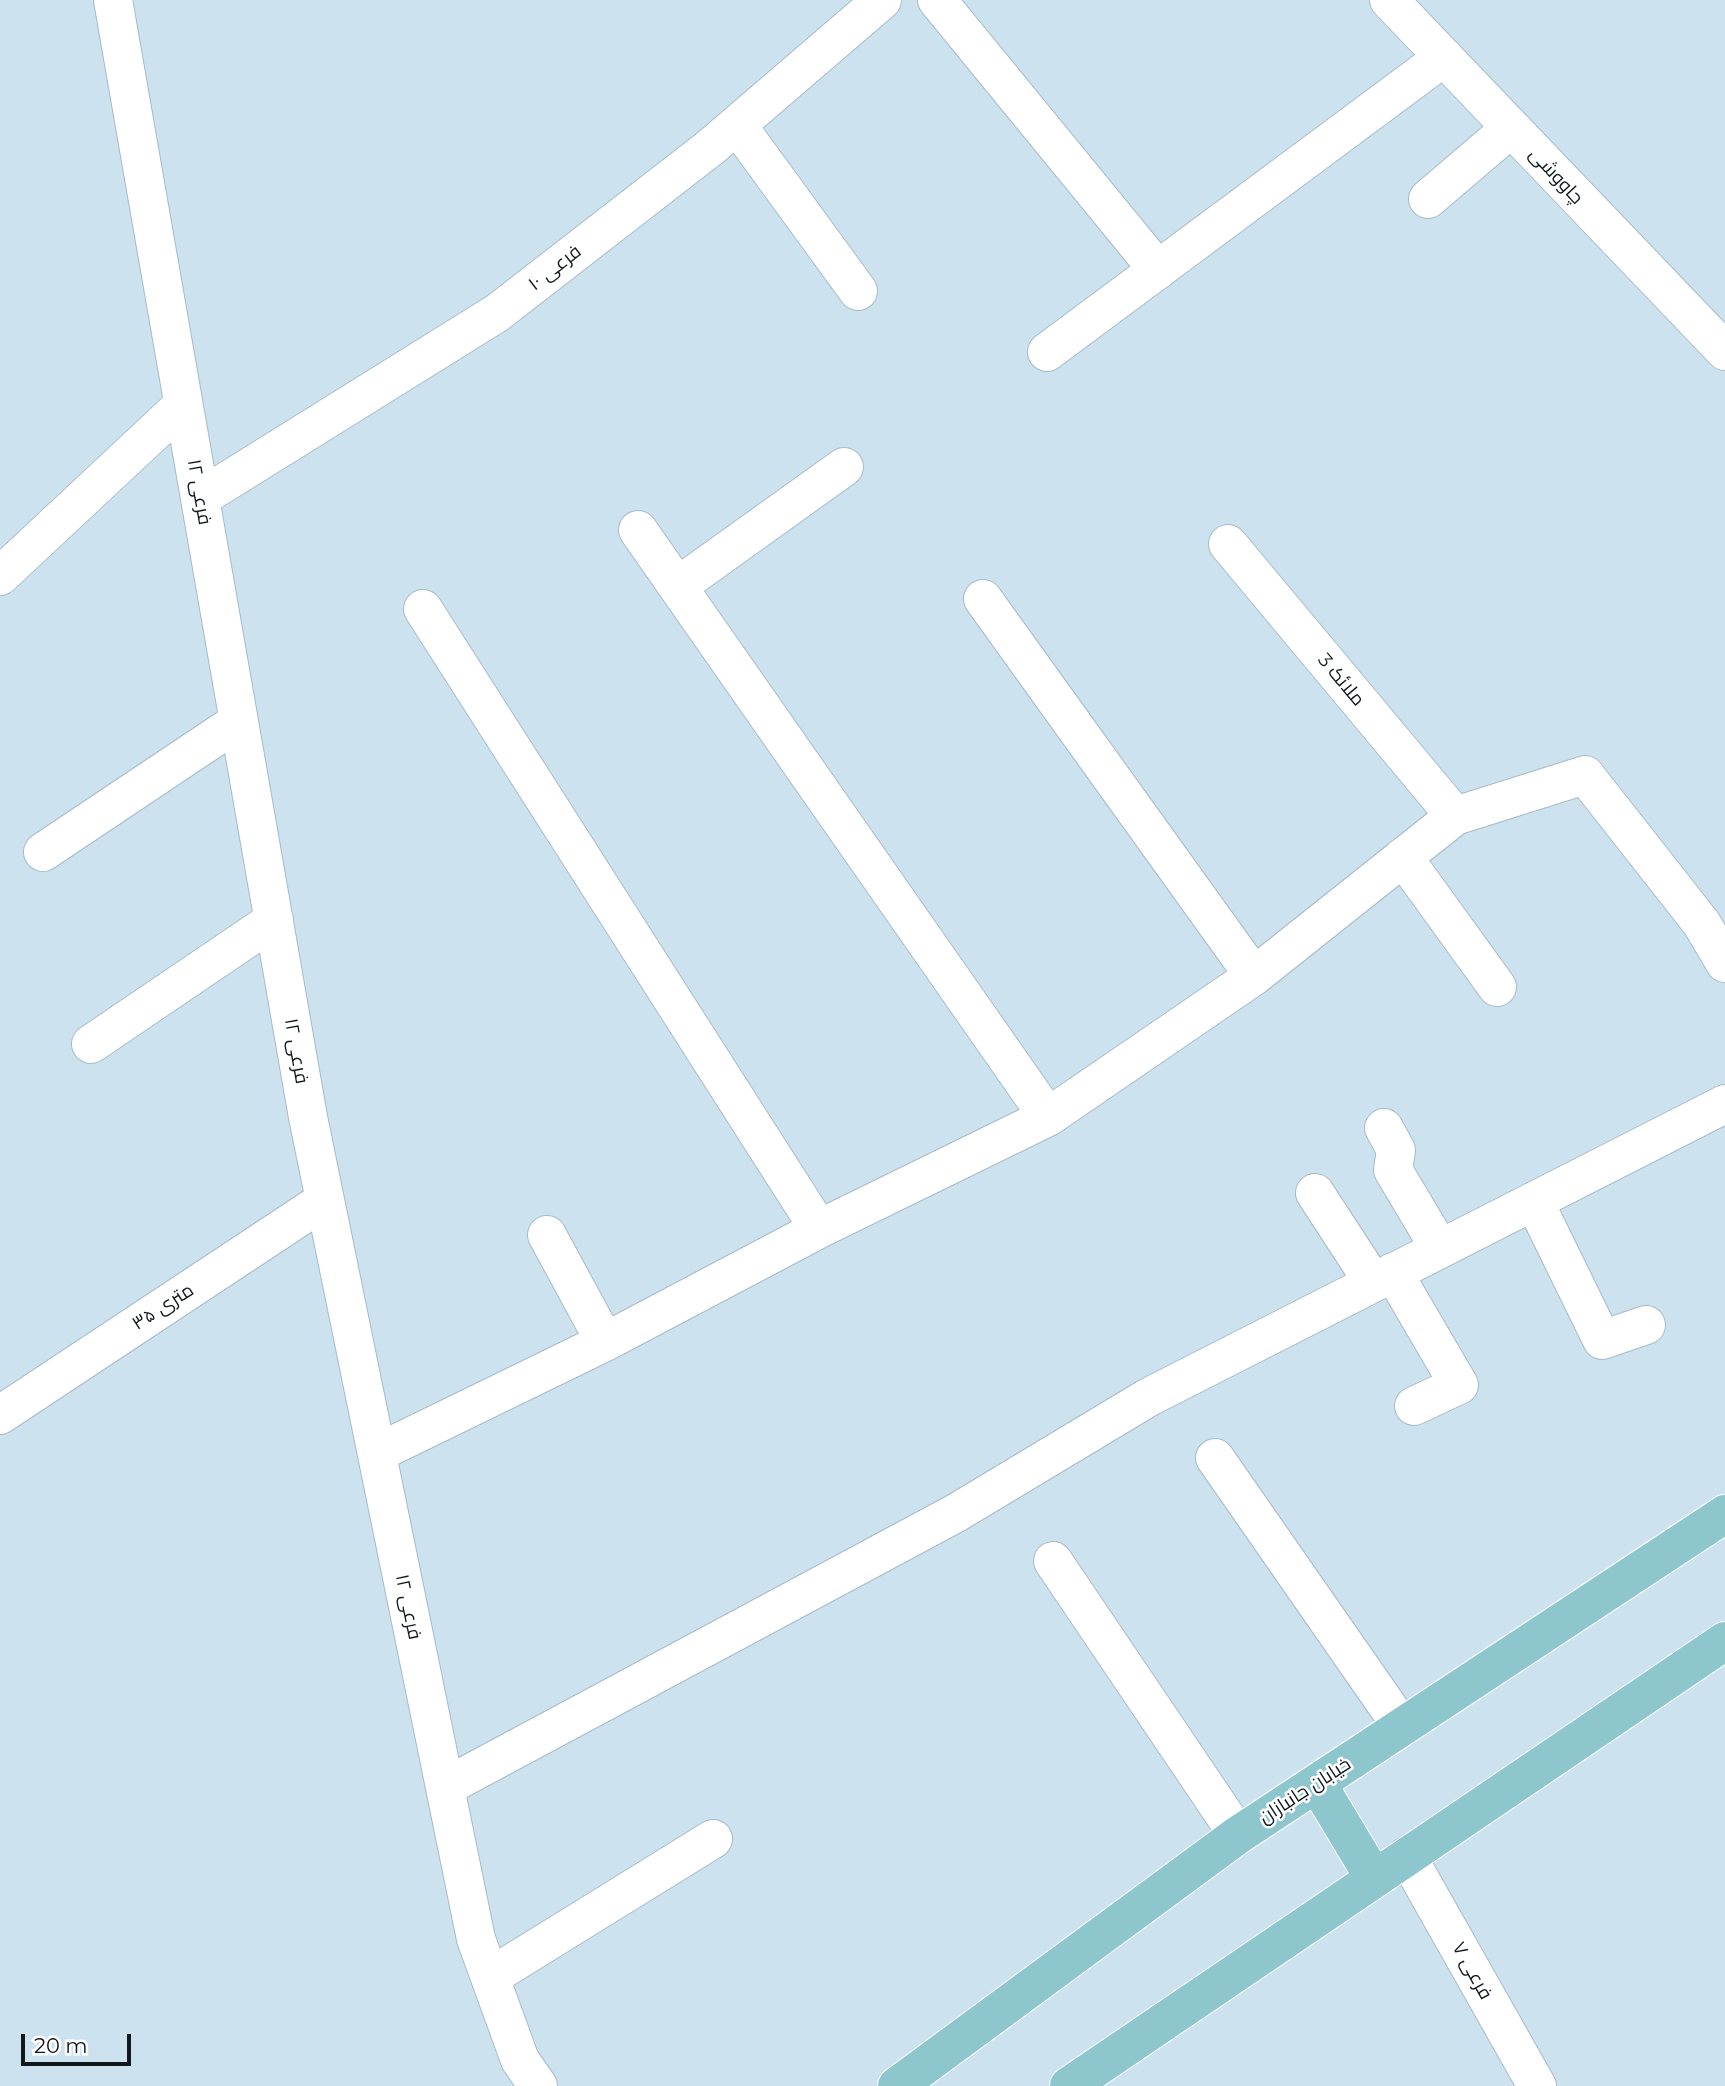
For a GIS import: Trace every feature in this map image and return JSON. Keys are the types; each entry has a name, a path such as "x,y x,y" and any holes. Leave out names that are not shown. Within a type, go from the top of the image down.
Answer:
{"main road":[{"name":"خیابان جانبازان","path":"897,2086 1238,1835 1725,1514"},
{"path":"1069,2086 1725,1641"},
{"path":"1317,1783 1374,1878"}],"street":[{"path":"116,14 144,0"},
{"name":"فرعی ۱۰","path":"200,498 497,313 737,125 882,0"},
{"path":"937,0 1158,271"},
{"name":"چاووشی","path":"1389,0 1725,351"},
{"name":"فرعی ۱۲","path":"116,14 325,1200 475,1939 520,2060 538,2086"},
{"path":"1047,352 1444,57"},
{"path":"737,125 858,291"},
{"path":"1428,199 1511,128"},
{"path":"0,576 183,405"},
{"path":"678,586 844,467"},
{"path":"638,530 1048,1117"},
{"name":"ملائک 3","path":"1228,544 1455,816"},
{"path":"984,599 1254,976"},
{"path":"423,609 819,1229"},
{"path":"43,852 239,721"},
{"path":"377,1453 605,1342 819,1229 1048,1117 1254,976 1455,816 1586,775 1702,924 1725,962"},
{"path":"1403,857 1497,987"},
{"path":"91,1044 274,920"},
{"path":"445,1787 956,1513 1149,1396 1725,1104"},
{"path":"1384,1128 1396,1150 1393,1170 1440,1249"},
{"path":"1315,1193 1383,1277 1459,1385 1414,1406"},
{"name":"۳۵ متری","path":"0,1415 325,1200"},
{"path":"1534,1201 1602,1340 1646,1325"},
{"path":"547,1235 605,1342"},
{"path":"1215,1458 1402,1727"},
{"path":"1054,1561 1238,1835"},
{"path":"490,1977 713,1839"},
{"name":"فرعی ۷","path":"1407,1856 1537,2086"}]}
